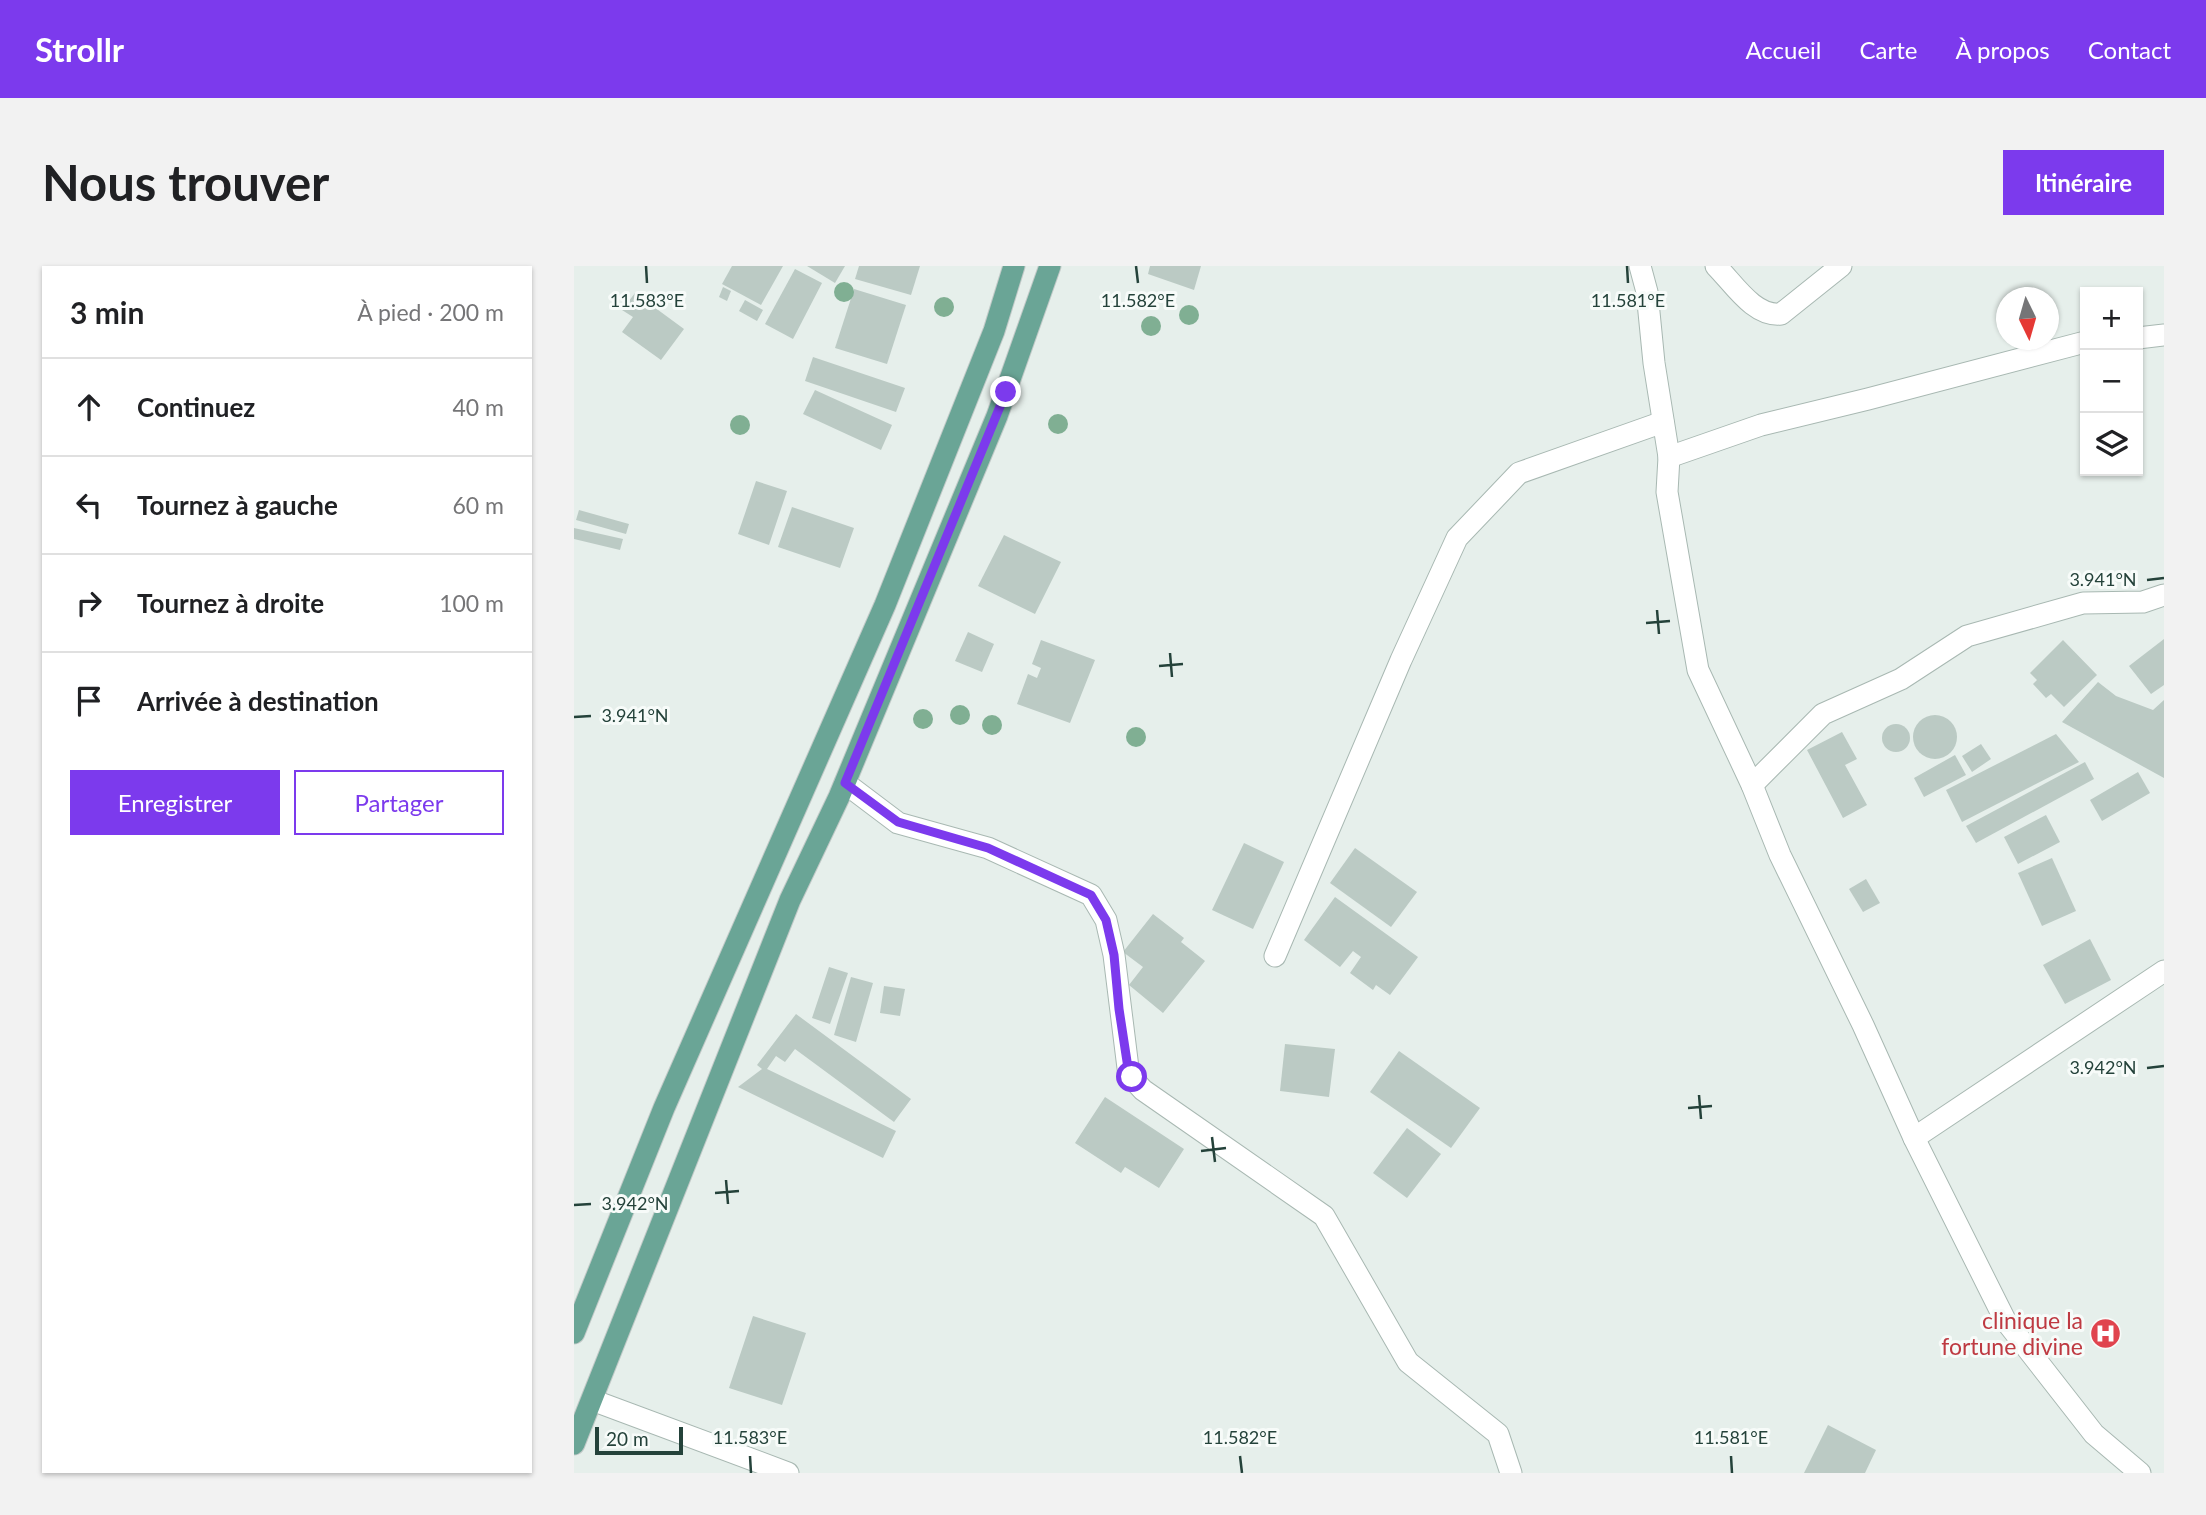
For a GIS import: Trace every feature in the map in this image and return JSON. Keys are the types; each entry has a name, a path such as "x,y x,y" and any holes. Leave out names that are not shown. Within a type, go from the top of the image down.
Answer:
{"main road":[{"path":"574,1333 664,1108 886,605 994,331 1014,266"},
{"path":"574,1444 790,900 845,783 997,416 1050,266"}],"street":[{"path":"1640,266 1647,292 1669,457 1667,492 1698,670 1752,785 1780,855 1863,1025 1914,1138 2005,1320 2094,1434 2140,1473"},
{"path":"1716,266 1761,312 1772,315 1782,314 1841,266"},
{"path":"2143,337 2164,335"},
{"path":"1669,457 1761,425 2080,343"},
{"path":"1275,956 1401,660 1457,538 1519,473 1663,422"},
{"path":"1752,785 1823,714 1901,679 1967,636 2083,603 2143,602 2164,595"},
{"path":"845,783 898,822 988,848 1091,895 1106,920 1114,955 1119,1009 1128,1068 1132,1077 1143,1090 1324,1216 1408,1363 1498,1434 1511,1473"},
{"path":"1914,1138 2164,971"},
{"path":"592,1400 788,1473"}],"building":[{"path":"732,266 783,266 761,305 722,284"},
{"path":"807,266 845,266 835,283"},
{"path":"859,266 920,266 911,295 855,279"},
{"path":"1150,266 1201,266 1194,290 1148,274"},
{"path":"795,269 822,283 793,339 765,324"},
{"path":"723,287 731,291 727,301 719,297"},
{"path":"854,289 906,305 887,364 835,348"},
{"path":"635,293 684,329 661,360 622,332 633,317 622,310"},
{"path":"745,300 763,310 757,321 739,311"},
{"path":"813,357 905,388 896,412 805,381"},
{"path":"815,390 892,425 881,450 803,414"},
{"path":"756,481 787,491 769,545 738,534"},
{"path":"792,507 854,528 840,568 778,547"},
{"path":"579,510 629,524 626,534 576,520"},
{"path":"574,528 623,539 620,550 574,539"},
{"path":"1004,535 1061,562 1035,614 978,586"},
{"path":"968,632 994,644 982,672 955,661"},
{"path":"2164,639 2164,685 2151,694 2129,666"},
{"path":"1041,640 1095,660 1070,723 1017,704 1028,674 1037,678 1041,668 1032,664"},
{"path":"2063,640 2097,675 2064,707 2051,694 2046,698 2033,684 2037,680 2030,673"},
{"path":"2098,682 2116,696 2153,710 2164,700 2164,778 2062,722"},
{"path":"1935,715 1950,722 1957,737 1950,752 1935,759 1920,752 1913,737 1920,722"},
{"path":"1896,724 1906,728 1910,738 1906,748 1896,752 1886,748 1882,738 1886,728"},
{"path":"1842,732 1857,759 1845,765 1867,805 1843,818 1807,750"},
{"path":"2056,734 2079,762 1962,822 1946,790"},
{"path":"1981,744 1991,759 1972,772 1962,756"},
{"path":"1955,755 1966,775 1924,797 1914,778"},
{"path":"2085,762 2094,779 1976,843 1966,826"},
{"path":"2138,772 2150,793 2102,821 2090,800"},
{"path":"2046,815 2060,842 2018,864 2004,837"},
{"path":"1244,843 1284,862 1253,929 1212,910"},
{"path":"1355,848 1417,892 1391,927 1330,883"},
{"path":"2052,858 2076,911 2042,926 2018,873"},
{"path":"1866,879 1880,903 1863,912 1849,889"},
{"path":"1335,897 1418,957 1390,995 1376,985 1373,990 1350,973 1361,957 1353,951 1340,967 1304,940"},
{"path":"1153,914 1184,938 1181,942 1205,961 1163,1013 1129,985 1143,967 1123,952"},
{"path":"2090,939 2111,980 2065,1004 2043,965"},
{"path":"829,967 848,973 830,1024 812,1018"},
{"path":"851,977 873,983 856,1042 834,1035"},
{"path":"884,986 905,989 900,1016 880,1013"},
{"path":"796,1014 911,1099 894,1122 795,1049 785,1062 776,1056 767,1069 896,1131 883,1158 738,1087 762,1069 757,1065"},
{"path":"1285,1044 1335,1049 1329,1097 1280,1091"},
{"path":"1399,1051 1480,1108 1451,1148 1370,1092"},
{"path":"1105,1097 1184,1149 1159,1188 1125,1167 1121,1173 1075,1143"},
{"path":"1407,1128 1441,1154 1407,1198 1373,1173"},
{"path":"753,1316 806,1333 782,1405 729,1388"},
{"path":"1828,1425 1876,1450 1865,1473 1804,1473"}],"place":[{"name":"clinique la fortune divine","path":"2106,1333"}],"route":[{"path":"1006,392 845,783 898,822 988,848 1091,895 1106,920 1114,955 1119,1009 1128,1068 1132,1077"}]}
